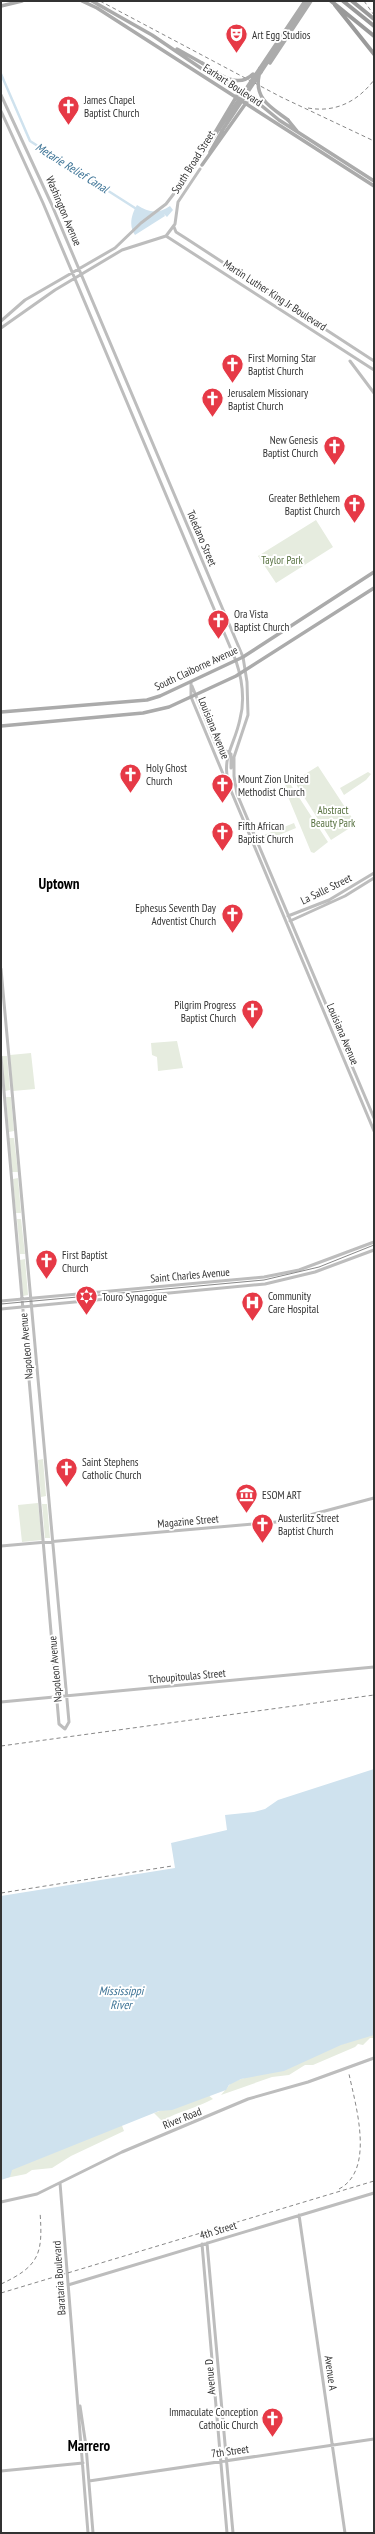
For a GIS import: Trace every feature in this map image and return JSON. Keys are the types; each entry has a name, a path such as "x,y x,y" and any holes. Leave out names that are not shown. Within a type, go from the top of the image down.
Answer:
{"highway":[{"path":"331,1 374,36"},
{"path":"343,1 374,26"},
{"path":"352,1 374,19"},
{"path":"335,4 374,54"}],"main road":[{"path":"1,6 22,1"},
{"name":"Earhart Boulevard","path":"82,1 161,49 246,104 374,181"},
{"name":"Earhart Boulevard","path":"92,1 166,43 205,71 241,89 279,120 374,186"},
{"name":"South Broad Street","path":"201,167 221,130 305,1"},
{"path":"270,63 280,50 310,1"},
{"name":"South Broad Street","path":"195,166 310,1"},
{"path":"161,49 162,45 166,43 234,80 248,79 260,68"},
{"path":"261,72 258,87 261,97 288,120 298,132"},
{"path":"195,166 241,89"},
{"path":"201,167 251,96"},
{"name":"South Claiborne Avenue","path":"1,712 147,700 236,661 374,572"},
{"path":"1,726 148,713 196,695 240,674 374,588"}],"street":[{"name":"Washington Avenue","path":"1,95 20,140 48,196 107,336"},
{"name":"Washington Avenue","path":"1,110 25,161 71,272 102,341"},
{"name":"South Broad Street","path":"1,321 26,300 71,272 115,248 132,231 175,194 195,166"},
{"name":"South Broad Street","path":"166,236 174,226 178,202 201,167"},
{"name":"Martin Luther King Jr Boulevard","path":"174,226 176,232 374,361"},
{"name":"Martin Luther King Jr Boulevard","path":"166,236 374,370"},
{"path":"1,328 21,312 74,278 122,250 166,236"},
{"name":"Toledano Street","path":"107,336 243,657 246,670 248,707 246,722 236,752"},
{"name":"Toledano Street","path":"102,341 236,661 240,674 242,699 239,723 228,751"},
{"path":"350,361 374,393"},
{"name":"Louisiana Avenue","path":"190,682 216,745 228,751 232,756 234,776 242,806 374,1118"},
{"name":"Louisiana Avenue","path":"190,682 191,697 374,1130"},
{"path":"242,699 248,707"},
{"name":"Louisiana Avenue","path":"228,751 226,769 229,788"},
{"name":"Louisiana Avenue","path":"234,776 236,752"},
{"name":"La Salle Street","path":"285,918 329,900 374,873"},
{"name":"La Salle Street","path":"287,923 346,896 374,878"},
{"path":"295,944 300,942"},
{"name":"Napoleon Avenue","path":"1,969 67,1696 69,1722 65,1729 59,1724 1,1058"},
{"name":"Saint Charles Avenue","path":"1,1301 264,1277 305,1268 374,1242"},
{"name":"Saint Charles Avenue","path":"1,1308 265,1284 308,1274 374,1250"},
{"path":"60,1296 60,1303"},
{"name":"Magazine Street","path":"1,1546 287,1521 374,1498"},
{"path":"45,1560 54,1559"},
{"name":"Tchoupitoulas Street","path":"1,1702 374,1667"},
{"name":"River Road","path":"1,2202 37,2194 122,2152 248,2099 301,2084 374,2058"},
{"name":"Barataria Boulevard","path":"60,2183 88,2533"},
{"name":"4th Street","path":"68,2286 202,2244 374,2193"},
{"name":"Avenue A","path":"299,2215 345,2533"},
{"name":"Avenue D","path":"207,2243 233,2533"},
{"name":"Avenue D","path":"202,2244 227,2533"},
{"name":"Barataria Boulevard","path":"75,2372 88,2462 93,2533"},
{"name":"7th Street","path":"89,2481 374,2439"},
{"path":"1,2471 88,2462"},
{"path":"86,2510 92,2510"}],"green space":[{"name":"Taylor Park","path":"316,520 333,547 276,583 258,556"},
{"name":"Abstract Beauty Park","path":"318,766 356,824 331,840 294,781"},
{"path":"368,772 371,774 366,780 344,795 340,788"},
{"path":"289,782 328,842 314,853 311,852 284,787"},
{"path":"294,823 296,828 262,842 259,837"},
{"path":"177,1041 183,1068 158,1071 157,1057 152,1055 151,1043"},
{"path":"31,1053 35,1089 13,1091 10,1055"},
{"path":"2,1056 7,1056 10,1090 5,1091"},
{"path":"6,1097 11,1097 14,1131 9,1132"},
{"path":"9,1138 14,1138 18,1172 12,1172"},
{"path":"18,1178 21,1213 16,1213 13,1179"},
{"path":"17,1219 21,1219 25,1254 20,1254"},
{"path":"25,1259 28,1295 23,1296 20,1260"},
{"path":"43,1459 46,1496 41,1497 38,1460"},
{"path":"38,1503 42,1540 22,1542 18,1505"},
{"path":"42,1504 47,1504 50,1538 45,1538"},
{"path":"374,2032 374,2038 370,2038 363,2045 358,2044 355,2047 313,2065 305,2065 289,2075 272,2077 221,2095 232,2082 297,2061"},
{"path":"207,2094 213,2099 162,2121 154,2113"},
{"path":"121,2123 124,2131 71,2156 52,2168 32,2170 26,2174 1,2179 1,2170"}],"water":[{"path":"137,205 154,212 166,209 170,206 173,210 167,217 164,214 165,216 135,235 131,224"},
{"name":"Mississippi River","path":"374,1769 374,2035 341,2045 284,2071 241,2079 229,2085 226,2090 172,2110 159,2111 12,2170 10,2177 1,2180 1,1896 175,1868 171,1843 227,1830 225,1815 254,1812 265,1809 278,1800"}],"waterway":[{"name":"Metarie Relief Canal","path":"1,74 30,141 135,208"}],"tram line":[{"path":"1,1304 264,1280 319,1267 374,1245"}],"railway":[{"path":"100,1 281,97 374,141"},
{"path":"364,1 374,15"},
{"path":"308,108 328,109 346,104 361,94 374,80"},
{"path":"1,1746 374,1695"},
{"path":"1,1893 172,1866"},
{"path":"339,2189 350,2180 357,2168 360,2153 358,2120 349,2074"},
{"path":"1,2293 374,2181"},
{"path":"1,2284 24,2271 36,2257 41,2238 40,2212"}],"place":[{"name":"Art Egg Studios","path":"236,54"},
{"name":"James Chapel Baptist Church","path":"69,126"},
{"name":"First Morning Star Baptist Church","path":"232,384"},
{"name":"Jerusalem Missionary Baptist Church","path":"212,418"},
{"name":"New Genesis Baptist Church","path":"334,466"},
{"name":"Greater Bethlehem Baptist Church","path":"355,524"},
{"name":"Ora Vista Baptist Church","path":"219,640"},
{"name":"Holy Ghost Church","path":"130,794"},
{"name":"Mount Zion United Methodist Church","path":"222,804"},
{"name":"Fifth African Baptist Church","path":"222,852"},
{"name":"Ephesus Seventh Day Adventist Church","path":"232,934"},
{"name":"Pilgrim Progress Baptist Church","path":"252,1030"},
{"name":"First Baptist Church","path":"47,1280"},
{"name":"Touro Synagogue","path":"86,1316"},
{"name":"Community Care Hospital","path":"252,1322"},
{"name":"Saint Stephens Catholic Church","path":"67,1488"},
{"name":"ESOM ART","path":"246,1514"},
{"name":"Austerlitz Street Baptist Church","path":"263,1544"},
{"name":"Immaculate Conception Catholic Church","path":"273,2438"}],"district":[{"name":"Uptown","path":"59,884"},
{"name":"Marrero","path":"89,2446"}]}
